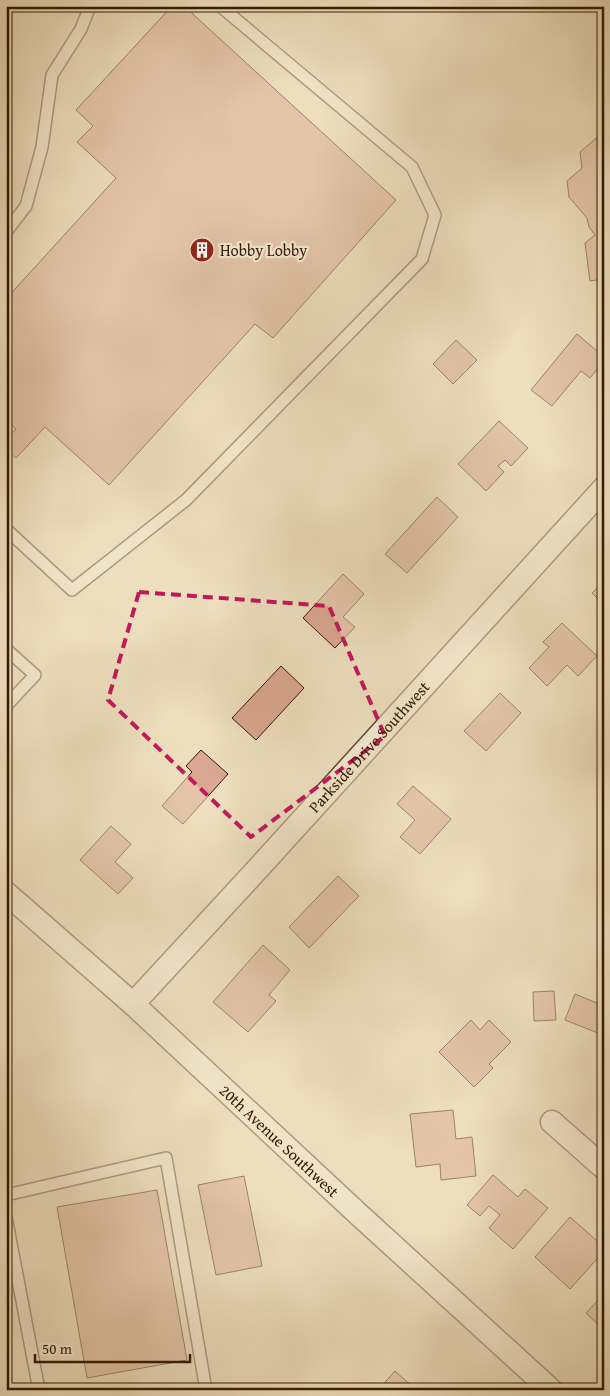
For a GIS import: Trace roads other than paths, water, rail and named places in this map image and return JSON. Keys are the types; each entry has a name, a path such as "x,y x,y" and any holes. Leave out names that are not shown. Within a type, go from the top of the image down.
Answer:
{"street":[{"name":"Parkside Drive Southwest","path":"133,1004 254,874 604,488"},
{"name":"20th Avenue Southwest","path":"6,893 133,1004 356,1212 551,1390"},
{"path":"552,1122 604,1168"}],"lane":[{"path":"6,232 26,206 42,146 52,75 81,29 90,6"},
{"path":"6,531 72,590 186,500 422,260 435,215 412,167 220,6"},
{"path":"6,649 34,675 6,706"},
{"path":"6,1195 166,1158 206,1390"},
{"path":"6,1217 39,1390"}],"place":[{"name":"Hobby Lobby","path":"202,250"}]}
